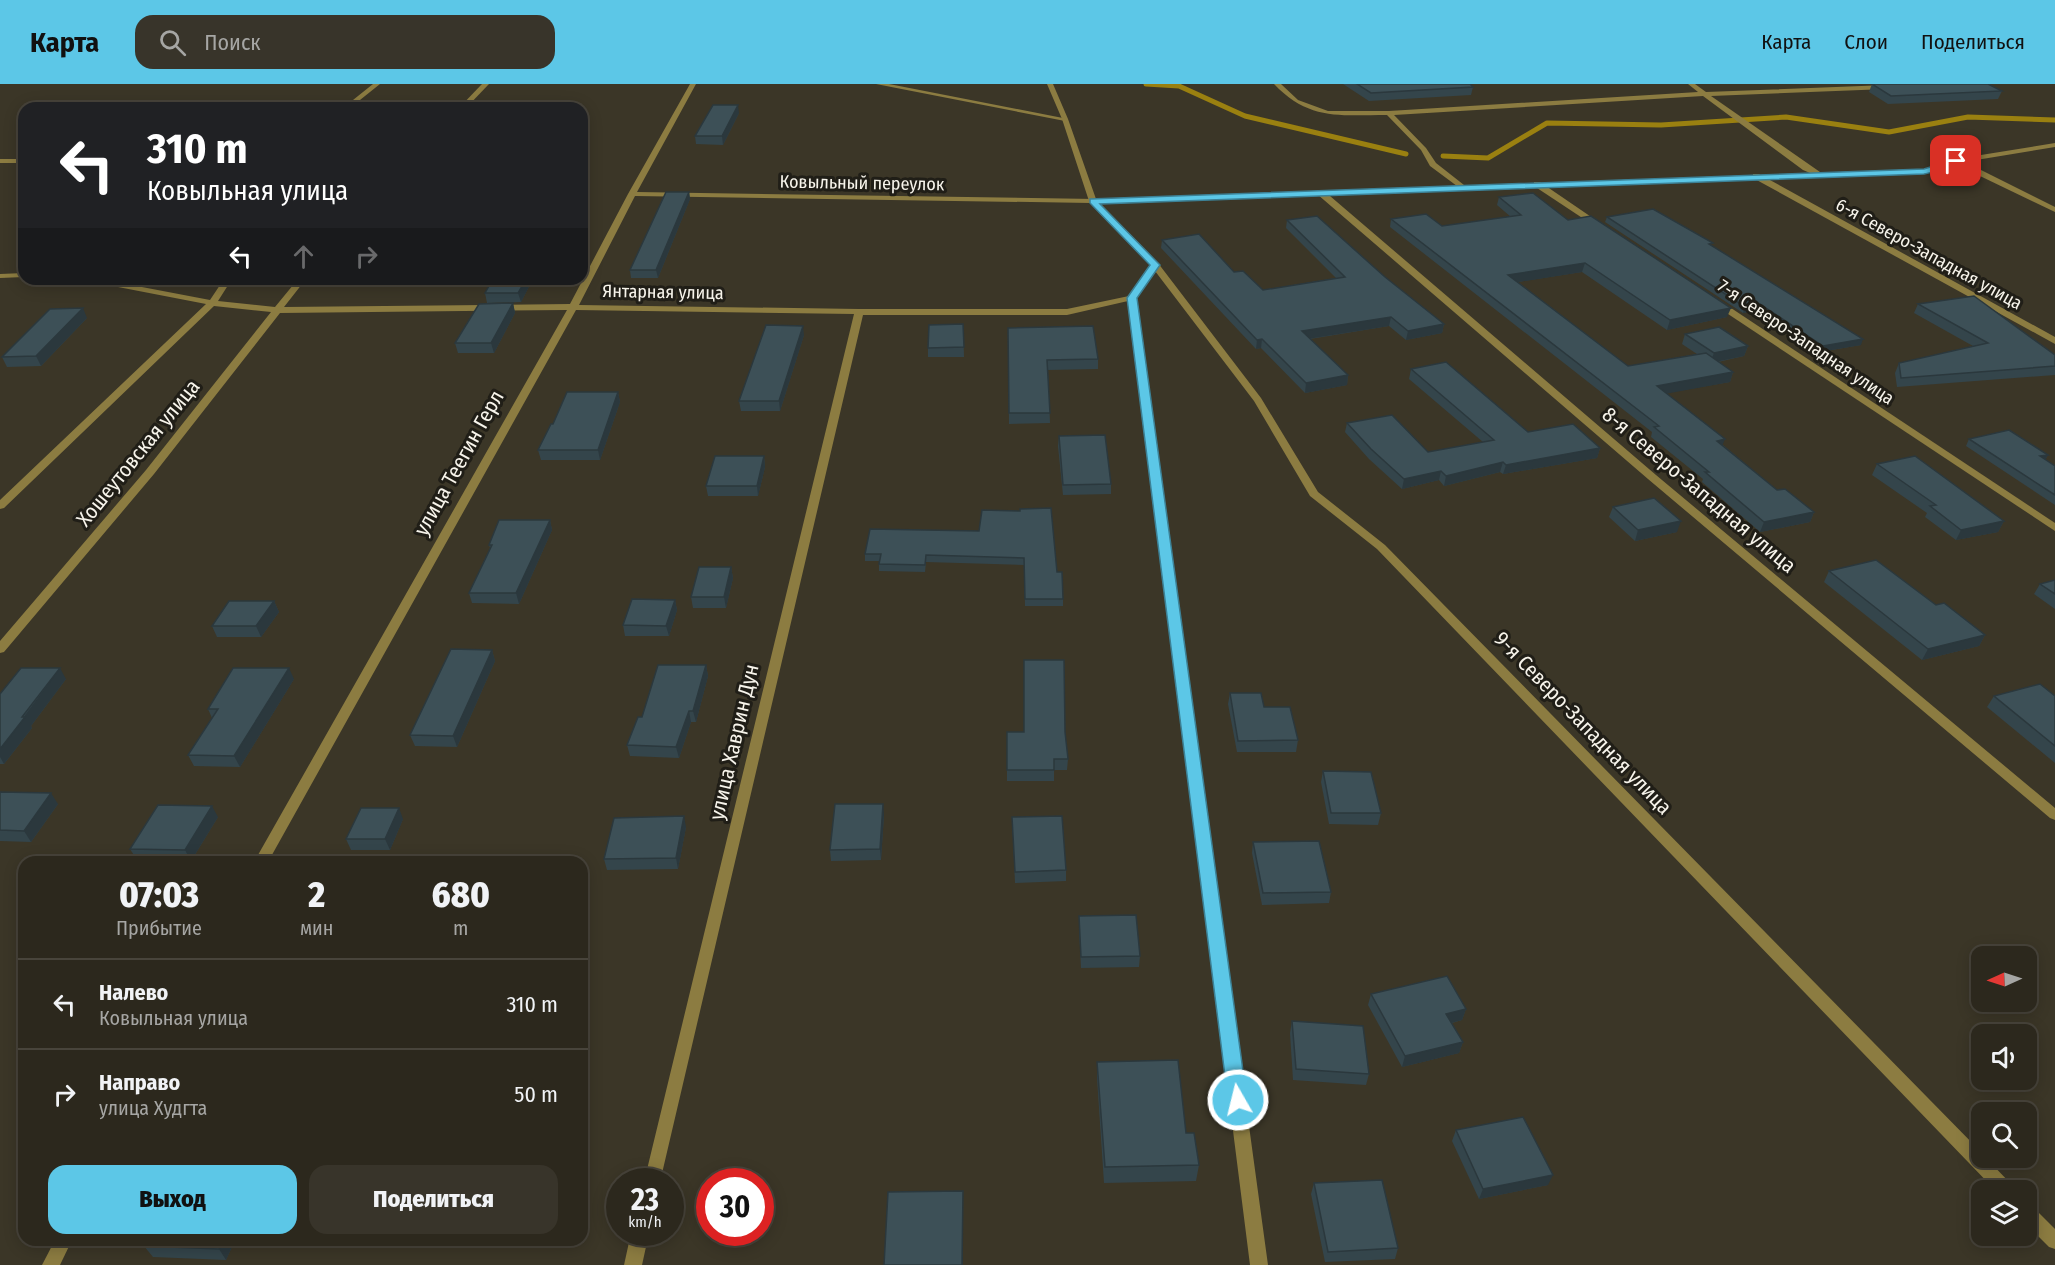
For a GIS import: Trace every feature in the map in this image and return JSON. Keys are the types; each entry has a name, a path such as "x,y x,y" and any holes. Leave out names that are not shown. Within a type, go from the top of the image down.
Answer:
{"street":[{"path":"354,102 378,84"},
{"path":"468,102 486,84"},
{"name":"улица Теегин Герл","path":"588,278 693,84"},
{"path":"879,84 1065,119"},
{"path":"1050,84 1065,119 1093,201"},
{"path":"1277,84 1296,101 1326,113 1389,112 1705,94 1894,87"},
{"path":"1691,84 1817,174"},
{"path":"1389,112 1424,149 1433,164 1461,187"},
{"name":"Ковыльный переулок","path":"632,194 1093,201 1924,171 1956,161 2055,145"},
{"path":"0,161 18,161"},
{"path":"1956,161 2055,210"},
{"name":"6-я Северо-Западная улица","path":"1756,176 2055,341"},
{"path":"1537,184 1608,230"},
{"name":"8-я Северо-Западная улица","path":"1320,192 1652,477 2055,815"},
{"name":"9-я Северо-Западная улица","path":"1093,201 1155,265 1258,400 1314,495 1381,548 1996,1180"},
{"path":"1155,265 1132,298 1259,1265"},
{"path":"0,276 18,275"},
{"name":"Янтарная улица","path":"118,285 212,303 276,310 573,307 859,312 1067,312 1132,298"},
{"path":"0,506 212,303 224,285"},
{"name":"Хошеутовская улица","path":"0,649 150,472 297,285"},
{"name":"улица Теегин Герл","path":"264,856 584,285"},
{"name":"7-я Северо-Западная улица","path":"1705,295 2055,528"},
{"name":"улица Хаврин Дун","path":"655,1168 859,312"},
{"path":"2037,1223 2055,1241"},
{"path":"51,1265 61,1246"},
{"path":"633,1265 637,1246"}],"building":[{"path":"1357,84 1470,84 1473,87 1371,93"},
{"path":"1872,84 1988,84 2002,91 1891,96"},
{"path":"713,105 738,105 722,136 695,136"},
{"path":"666,192 689,192 656,270 630,270"},
{"path":"1533,193 1568,220 1591,216 1731,308 1670,320 1585,263 1508,275 1628,366 1706,353 1733,372 1657,386 1725,439 1717,441 1777,490 1785,489 1814,512 1764,522 1705,472 1709,472 1654,427 1659,426 1391,219 1426,214 1442,226 1521,215 1499,197"},
{"path":"1653,209 1713,243 1709,244 1863,339 1823,346 1760,304 1745,307 1607,217"},
{"path":"1317,216 1385,277 1444,324 1408,331 1391,317 1302,331 1348,375 1306,383 1262,339 1257,340 1162,240 1199,234 1234,272 1243,271 1263,290 1345,277 1287,220"},
{"path":"490,285 523,285 518,293 485,293"},
{"path":"1974,296 2055,355 2055,366 1901,378 1899,363 1988,343 1918,304"},
{"path":"513,303 491,343 455,343 479,304"},
{"path":"83,308 36,356 2,357 50,309"},
{"path":"963,324 964,347 928,348 929,325"},
{"path":"766,325 803,326 779,401 739,401"},
{"path":"1093,326 1098,359 1047,360 1050,413 1009,413 1008,328"},
{"path":"1719,327 1748,346 1714,353 1685,334"},
{"path":"1446,362 1528,432 1573,424 1600,448 1506,465 1503,462 1446,476 1441,471 1404,479 1347,423 1392,415 1428,452 1494,440 1411,369"},
{"path":"567,392 618,392 598,450 538,450"},
{"path":"2009,430 2048,455 2040,456 2055,466 2055,495 1969,439"},
{"path":"1105,435 1111,484 1063,485 1059,436"},
{"path":"715,456 764,456 757,486 706,486"},
{"path":"1915,456 2004,521 1961,530 1930,506 1936,505 1877,464"},
{"path":"1654,498 1681,521 1638,530 1613,507"},
{"path":"1051,508 1057,572 1062,572 1063,599 1025,599 1024,558 926,555 925,565 879,564 881,554 865,554 870,529 979,531 982,510 1020,511 1020,509"},
{"path":"499,520 550,520 516,593 469,593 492,545 489,545"},
{"path":"1876,560 1936,605 1944,603 1985,635 1928,649 1829,571"},
{"path":"699,567 731,567 724,597 691,597"},
{"path":"2055,580 2055,594 2040,584"},
{"path":"632,599 675,600 666,626 623,625"},
{"path":"229,601 274,601 256,626 212,626"},
{"path":"451,649 492,650 453,736 410,735"},
{"path":"1024,660 1064,660 1065,732 1068,759 1054,759 1054,770 1007,770 1007,732 1024,732"},
{"path":"658,665 706,665 693,711 689,711 676,747 627,745 638,717 642,717"},
{"path":"21,668 60,668 0,749 0,694"},
{"path":"233,668 289,668 234,756 188,755 218,709 208,709"},
{"path":"2040,684 2055,696 2055,746 1994,696"},
{"path":"1230,693 1261,693 1264,707 1290,707 1298,740 1238,741"},
{"path":"1323,771 1371,772 1381,813 1331,813"},
{"path":"0,792 51,793 24,831 0,830"},
{"path":"835,804 883,804 880,849 830,850"},
{"path":"158,805 212,806 185,850 130,849"},
{"path":"361,808 399,808 385,839 346,839"},
{"path":"684,816 676,858 604,859 614,818"},
{"path":"1062,816 1066,870 1015,872 1012,817"},
{"path":"1319,841 1331,892 1263,893 1253,842"},
{"path":"1136,915 1140,956 1081,957 1079,916"},
{"path":"1447,976 1466,1009 1446,1014 1463,1042 1405,1056 1371,994"},
{"path":"1292,1021 1363,1026 1369,1074 1296,1069"},
{"path":"1178,1060 1186,1133 1194,1133 1199,1165 1105,1167 1097,1062"},
{"path":"1523,1117 1553,1175 1483,1189 1456,1130"},
{"path":"1382,1180 1398,1248 1328,1252 1314,1183"},
{"path":"963,1191 962,1265 884,1265 888,1192"},
{"path":"144,1246 220,1246 219,1249"}],"waterway":[{"path":"1146,84 1179,86 1245,116 1406,154"},
{"path":"1443,156 1488,158 1547,123 1661,125 1786,117 1889,132 1968,117 2055,120"}],"route":[{"path":"1238,1100 1132,298 1155,265 1093,201 1924,171 1956,161"}]}
